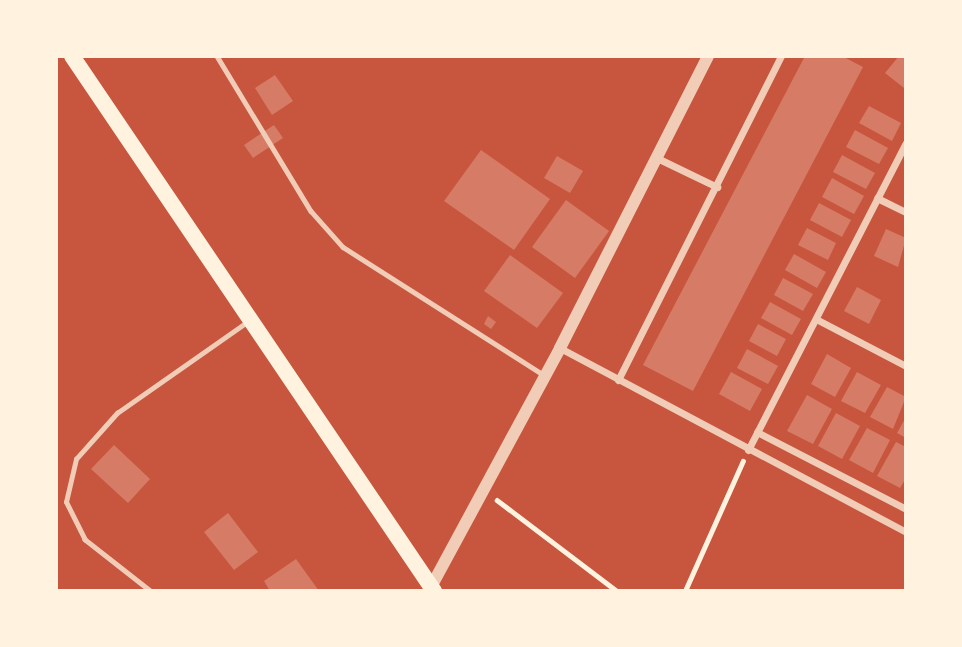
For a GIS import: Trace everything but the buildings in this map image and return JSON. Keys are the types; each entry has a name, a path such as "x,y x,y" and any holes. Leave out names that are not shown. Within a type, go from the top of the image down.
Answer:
{"highway":[{"path":"72,56 431,590"}],"street":[{"path":"431,590 445,558 485,491 560,348 709,56"},
{"path":"618,380 781,56"},
{"path":"748,450 906,143"},
{"path":"657,159 717,187"},
{"path":"877,198 906,212"},
{"path":"816,320 906,366"},
{"path":"560,348 906,532"},
{"path":"757,432 906,509"}],"lane":[{"path":"217,56 311,211 343,247 545,376"},
{"path":"150,591 85,540 66,502 76,459 117,413 251,320"}],"path":[{"path":"685,591 748,450"},
{"path":"485,491 617,591"}]}
